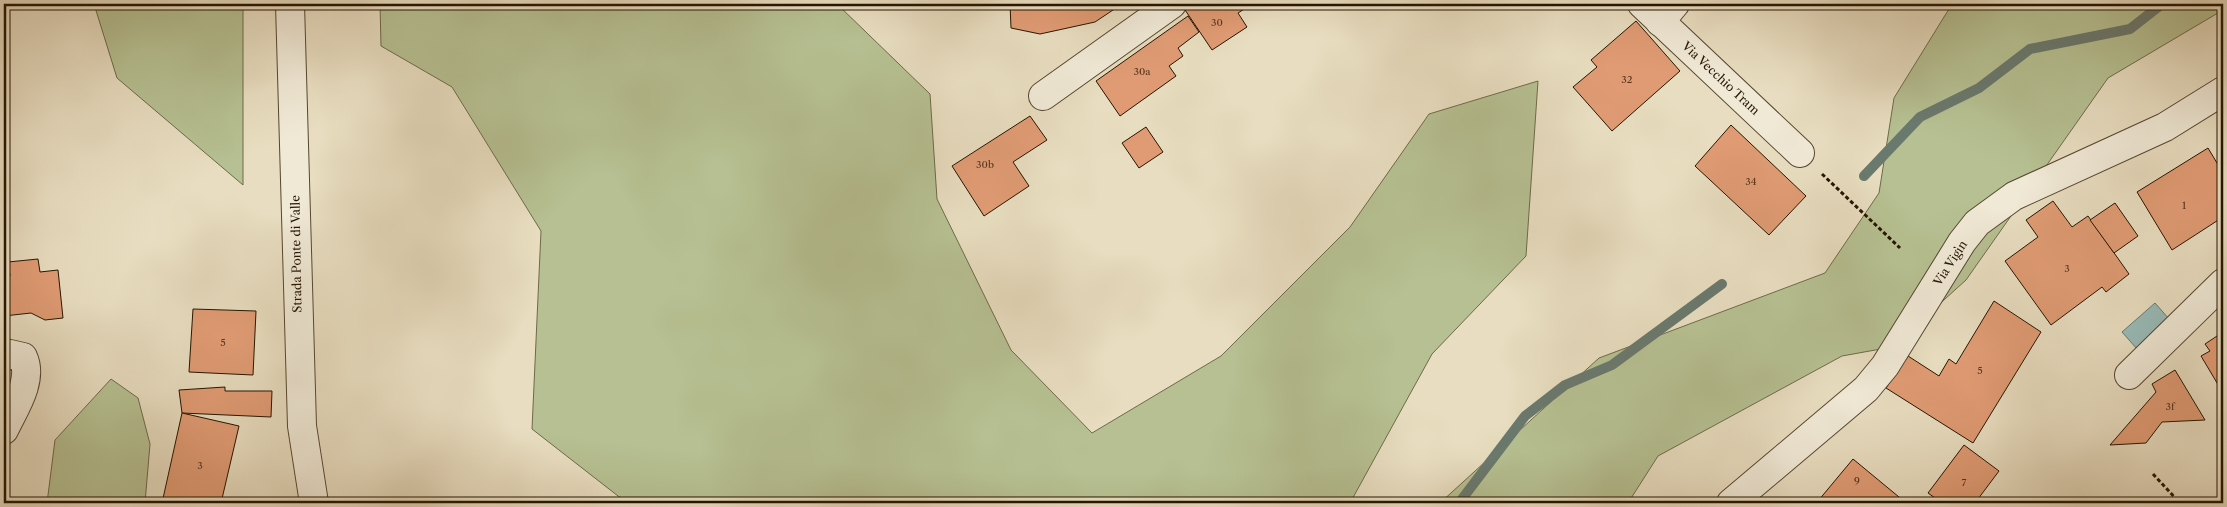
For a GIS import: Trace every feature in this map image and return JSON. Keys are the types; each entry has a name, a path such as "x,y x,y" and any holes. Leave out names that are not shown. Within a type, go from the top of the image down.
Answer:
{"street":[{"name":"Strada Ponte di Valle","path":"290,4 302,426 314,503"},
{"path":"1043,96 1172,4"},
{"name":"Via Vecchio Tram","path":"1659,10 1800,152"},
{"name":"Via Vigìn","path":"1731,503 1866,389 1885,366 1962,242 1983,218 2014,196 2166,127 2223,91"},
{"path":"2129,375 2223,283"},
{"path":"4,358 10,354 23,357 26,364 26,374 16,404 4,430"}],"path":[{"path":"1800,152 1900,248"},
{"path":"2153,474 2180,503"}],"green space":[{"path":"94,4 243,4 243,185 117,78"},
{"path":"380,4 837,4 930,94 937,199 1011,350 1092,433 1221,356 1350,227 1429,114 1538,81 1526,256 1432,354 1350,503 627,503 532,429 541,231 452,87 381,46"},
{"path":"1952,4 2223,4 2223,10 2108,78 1966,280 1892,347 1842,356 1658,456 1628,503 1440,503 1599,358 1825,273 1879,193 1894,98"},
{"path":"111,379 138,398 150,444 145,503 47,503 55,440"}],"water":[{"path":"2155,303 2170,320 2137,349 2122,332"}],"building":[{"path":"1010,4 1122,4 1095,22 1040,34 1011,28"},
{"path":"1181,4 1252,4 1238,13 1247,27 1212,50"},
{"path":"1188,16 1199,32 1178,48 1183,56 1169,66 1176,76 1120,116 1096,81"},
{"path":"1636,21 1680,71 1612,131 1573,87 1597,67 1591,60"},
{"path":"1030,116 1047,140 1013,162 1029,186 984,216 952,166"},
{"path":"1731,125 1806,196 1769,235 1695,166"},
{"path":"1146,127 1163,152 1139,168 1122,143"},
{"path":"2208,148 2223,173 2223,217 2172,250 2137,192"},
{"path":"2053,201 2072,227 2088,216 2129,274 2106,292 2102,287 2051,325 2005,261 2038,237 2026,220"},
{"path":"2115,203 2138,236 2114,253 2090,220"},
{"path":"38,259 40,272 58,270 63,318 45,320 31,313 4,316 4,277 10,276 8,262"},
{"path":"1994,301 2041,332 1973,443 1886,388 1908,356 1939,376 1949,359 1956,364"},
{"path":"193,309 256,311 253,375 189,372"},
{"path":"2223,332 2223,393 2201,356 2210,351 2205,344"},
{"path":"2175,370 2205,420 2162,422 2146,443 2110,445 2156,392 2152,384"},
{"path":"225,387 225,391 272,391 271,417 182,413 179,390"},
{"path":"182,413 239,426 221,503 162,503"},
{"path":"1964,445 1999,471 1975,503 1942,503 1928,493"},
{"path":"1853,459 1905,502 1821,503 1818,501"},
{"path":"2223,460 2223,471 2219,463"}],"waterway":[{"path":"1864,176 1920,117 1979,88 2030,49 2130,29 2162,4"},
{"path":"1459,503 1525,416 1565,385 1612,365 1722,284"}]}
